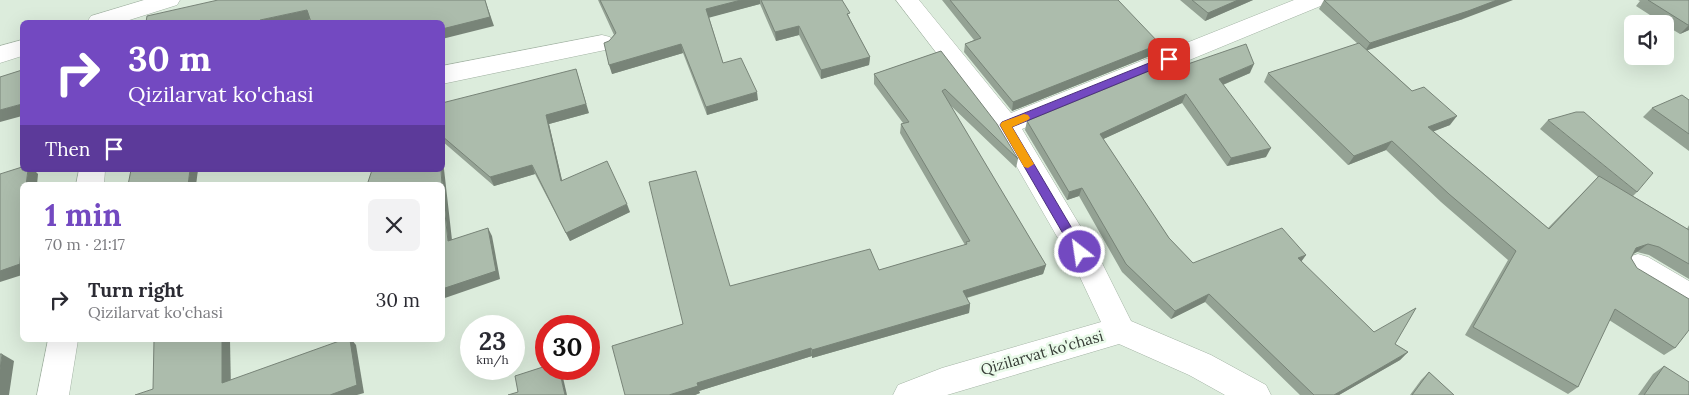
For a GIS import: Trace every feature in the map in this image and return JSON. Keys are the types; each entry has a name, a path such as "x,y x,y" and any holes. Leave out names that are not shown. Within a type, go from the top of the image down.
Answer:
{"street":[{"path":"113,20 166,0"},
{"name":"Qizilarvat ko'chasi","path":"907,0 1006,125 1090,268 1120,330 942,382 909,395"},
{"path":"1259,0 1278,15"},
{"path":"1006,125 1315,0"},
{"path":"445,74 602,43"},
{"path":"0,55 20,49"},
{"path":"1638,266 1689,296"},
{"path":"1120,330 1200,365 1255,395"},
{"path":"53,395 63,342"}],"building":[{"path":"218,0 485,0 490,17 445,28 445,20 310,20 307,10 260,20 146,20 147,16"},
{"path":"600,0 741,0 706,9 723,63 741,58 757,92 706,107 681,44 609,65 604,43 609,41 616,33"},
{"path":"761,0 842,0 850,13 847,14 870,57 821,70 799,26 775,32"},
{"path":"950,0 1118,0 1160,44 1013,102 965,44 981,38"},
{"path":"1192,0 1238,0 1208,13"},
{"path":"1324,0 1497,0 1370,43"},
{"path":"1648,0 1689,0 1689,25"},
{"path":"1359,43 1412,91 1424,87 1457,116 1428,127 1549,229 1599,176 1689,230 1689,264 1659,247 1648,244 1636,248 1631,258 1637,268 1689,299 1689,330 1675,348 1615,309 1578,387 1473,327 1516,251 1449,194 1392,141 1354,156 1268,73"},
{"path":"1246,44 1254,64 1219,79 1271,148 1231,158 1186,94 1100,134 1169,238 1193,263 1282,228 1306,255 1298,258 1374,332 1416,308 1395,344 1408,352 1334,395 1314,395 1209,294 1175,311 1126,264 1082,188 1069,192 1027,121 1176,60 1182,66"},
{"path":"941,51 997,124 1018,159 945,89 942,91 1046,265 963,291 970,304 812,350 811,348 697,383 698,386 669,395 625,395 612,346 683,324 649,182 696,171 730,286 870,249 879,270 967,244 966,242 970,241 901,124 909,122 874,74"},
{"path":"576,69 586,104 546,115 561,181 607,161 627,204 566,233 532,165 490,177 445,139 445,102"},
{"path":"20,71 20,105 0,110 0,77"},
{"path":"1682,95 1689,100 1689,134 1652,108"},
{"path":"1576,112 1584,112 1653,173 1637,192 1548,120"},
{"path":"20,168 20,172 28,172 26,182 20,182 20,264 0,271 0,174"},
{"path":"131,172 190,172 188,182 129,182"},
{"path":"371,172 441,172 442,182 368,182"},
{"path":"445,214 448,241 488,228 496,271 445,288"},
{"path":"154,342 222,342 222,383 336,342 350,342 357,385 330,395 135,395 153,389"},
{"path":"0,354 2,354 0,370"},
{"path":"1664,366 1689,382 1689,395 1644,395"},
{"path":"535,370 535,380 562,380 565,395 508,395 518,392 516,380 525,380 525,373"},
{"path":"1429,372 1454,395 1412,395"}],"slow traffic":[{"path":"1024,118 1006,125 1028,164"}],"route":[{"path":"1080,252 1006,125 1169,59"}]}
